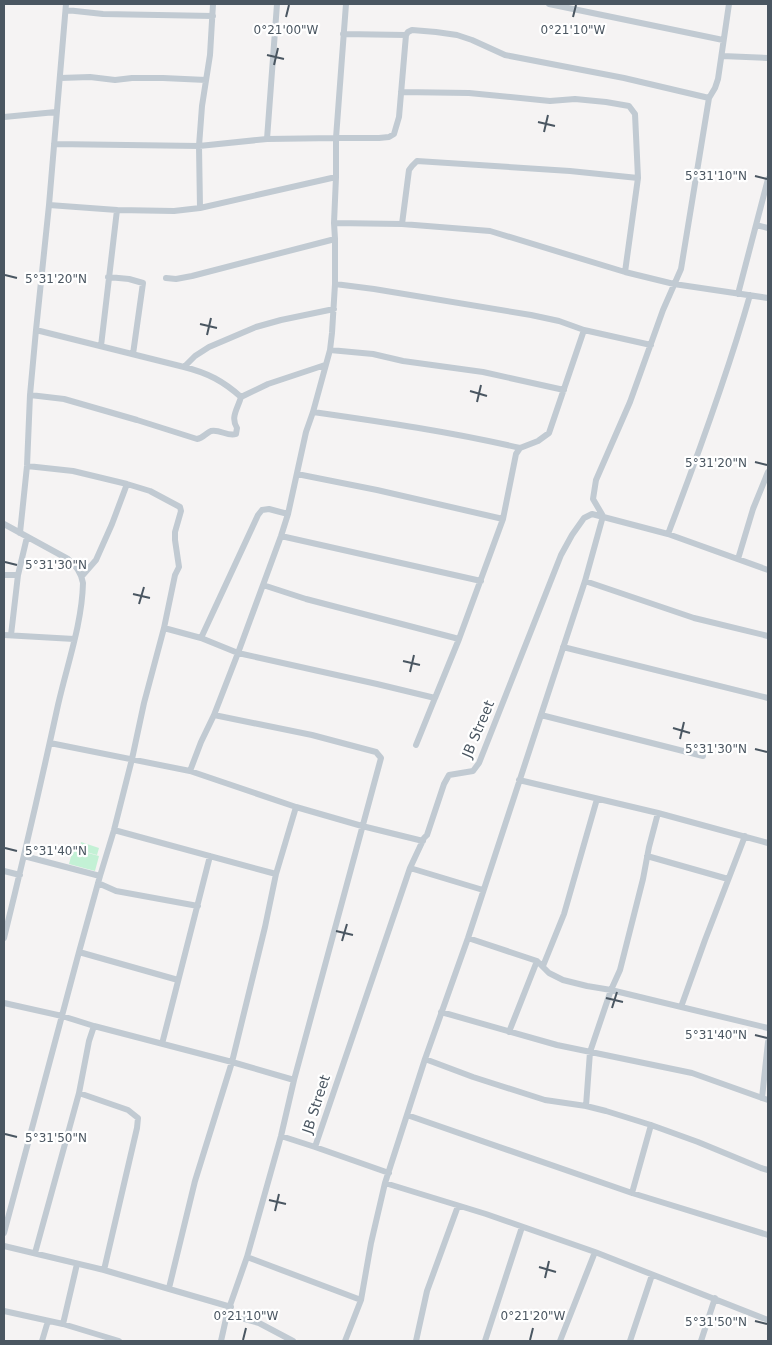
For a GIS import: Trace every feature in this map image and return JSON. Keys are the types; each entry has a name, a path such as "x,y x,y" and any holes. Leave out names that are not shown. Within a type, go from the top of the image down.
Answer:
{"street":[{"path":"200,208 199,146 202,106 210,55 213,4"},
{"path":"267,139 277,4"},
{"path":"190,771 214,715 281,536 288,514 306,432 330,350 335,284 336,138 346,4"},
{"path":"549,4 723,40"},
{"path":"345,1341 361,1300 384,1183 389,1173 441,1012 468,938 585,581 603,516 593,498 596,480 630,402 650,345 681,269 709,98 718,79 729,4"},
{"path":"20,533 27,466 30,395 66,7 103,14 213,16"},
{"path":"54,144 199,146 267,139 369,139 389,137 394,134 399,117 406,35 412,30 457,35 504,55 624,78 709,98"},
{"path":"343,34 406,35"},
{"path":"722,56 768,58"},
{"path":"60,78 206,80"},
{"path":"401,92 469,93 550,101 575,99 629,106 635,114 638,178 625,272"},
{"path":"4,117 56,112"},
{"path":"402,224 409,170 417,161 570,171 638,178"},
{"path":"49,205 117,210 174,211 200,208 336,177"},
{"path":"738,294 768,178"},
{"path":"101,346 117,210"},
{"path":"334,222 402,224 490,231 625,272 674,284 768,298"},
{"path":"756,225 768,228"},
{"path":"166,278 176,279 192,276 335,239"},
{"path":"108,277 143,283 133,354"},
{"path":"335,284 374,288 531,315 559,321 584,330 650,345"},
{"path":"668,534 715,406 750,295"},
{"path":"184,367 195,356 209,347 256,327 334,309"},
{"path":"36,330 199,370 213,376 241,397"},
{"path":"313,412 474,437 520,448 538,441 549,433 584,330"},
{"path":"330,350 373,354 403,361 482,372 564,390"},
{"path":"30,395 64,399 197,439 214,431 232,436 236,434 237,428 234,424 233,416 241,397 268,384 325,365"},
{"path":"416,745 459,640 503,519 516,454 520,448"},
{"path":"4,1233 79,952 114,830 164,628 175,575 179,567 175,532 181,509 150,491 127,484 73,471 27,466"},
{"path":"738,559 753,509 768,472"},
{"path":"297,474 503,519"},
{"path":"82,576 96,560 127,484"},
{"path":"201,638 258,515 262,510 269,509 288,514"},
{"name":"JB Street","path":"315,1146 410,868 427,835 444,784 449,775 474,772 560,555 584,518 592,514 603,516"},
{"path":"603,516 668,534 768,570"},
{"path":"4,524 68,560 77,567 82,576 82,591 74,639 4,938"},
{"path":"281,536 481,581"},
{"path":"27,537 7,635 74,639"},
{"path":"4,574 18,575"},
{"path":"585,581 694,618 768,636"},
{"path":"264,585 306,599 459,640"},
{"path":"164,628 201,638 238,653 435,698"},
{"path":"562,647 768,698"},
{"path":"214,715 312,734 376,752 381,758 294,1080 281,1136 247,1257 227,1314 221,1341"},
{"path":"541,715 703,756"},
{"path":"50,743 190,771 296,807 423,841"},
{"path":"519,780 658,813 768,843"},
{"path":"543,966 564,914 597,799"},
{"path":"169,1288 195,1181 232,1062 276,874 296,807"},
{"path":"586,1106 590,1052 610,990 620,970 658,813"},
{"path":"114,830 276,874"},
{"path":"681,1007 704,940 745,836"},
{"path":"24,856 99,879 116,892 198,906"},
{"path":"162,1044 210,856"},
{"path":"647,856 728,879"},
{"path":"410,868 483,890"},
{"path":"4,871 20,875"},
{"path":"468,938 537,961 549,973 563,980 768,1028"},
{"path":"79,952 178,980"},
{"path":"509,1032 537,961"},
{"path":"4,1003 62,1016 294,1080"},
{"path":"441,1012 557,1045 692,1073 765,1099 768,1042"},
{"path":"36,1253 79,1094 94,1026"},
{"path":"425,1059 544,1100 586,1106 651,1125 768,1170"},
{"path":"79,1094 128,1110 138,1118 104,1270"},
{"path":"407,1114 632,1193 768,1235"},
{"path":"632,1193 651,1125"},
{"path":"281,1136 315,1146 389,1173"},
{"path":"384,1183 486,1214 595,1252 768,1320"},
{"path":"416,1341 427,1291 458,1206"},
{"path":"485,1341 522,1227"},
{"path":"4,1246 104,1270 231,1307"},
{"path":"560,1341 595,1252"},
{"path":"247,1257 361,1300"},
{"path":"63,1324 78,1264"},
{"path":"630,1341 652,1275"},
{"path":"701,1341 715,1298"},
{"path":"4,1311 63,1324 116,1341"},
{"path":"227,1314 259,1323 293,1341"},
{"path":"42,1341 48,1321"}],"green space":[{"path":"81,842 99,848 97,855 79,850"},
{"path":"73,849 99,856 95,871 69,864"}]}
